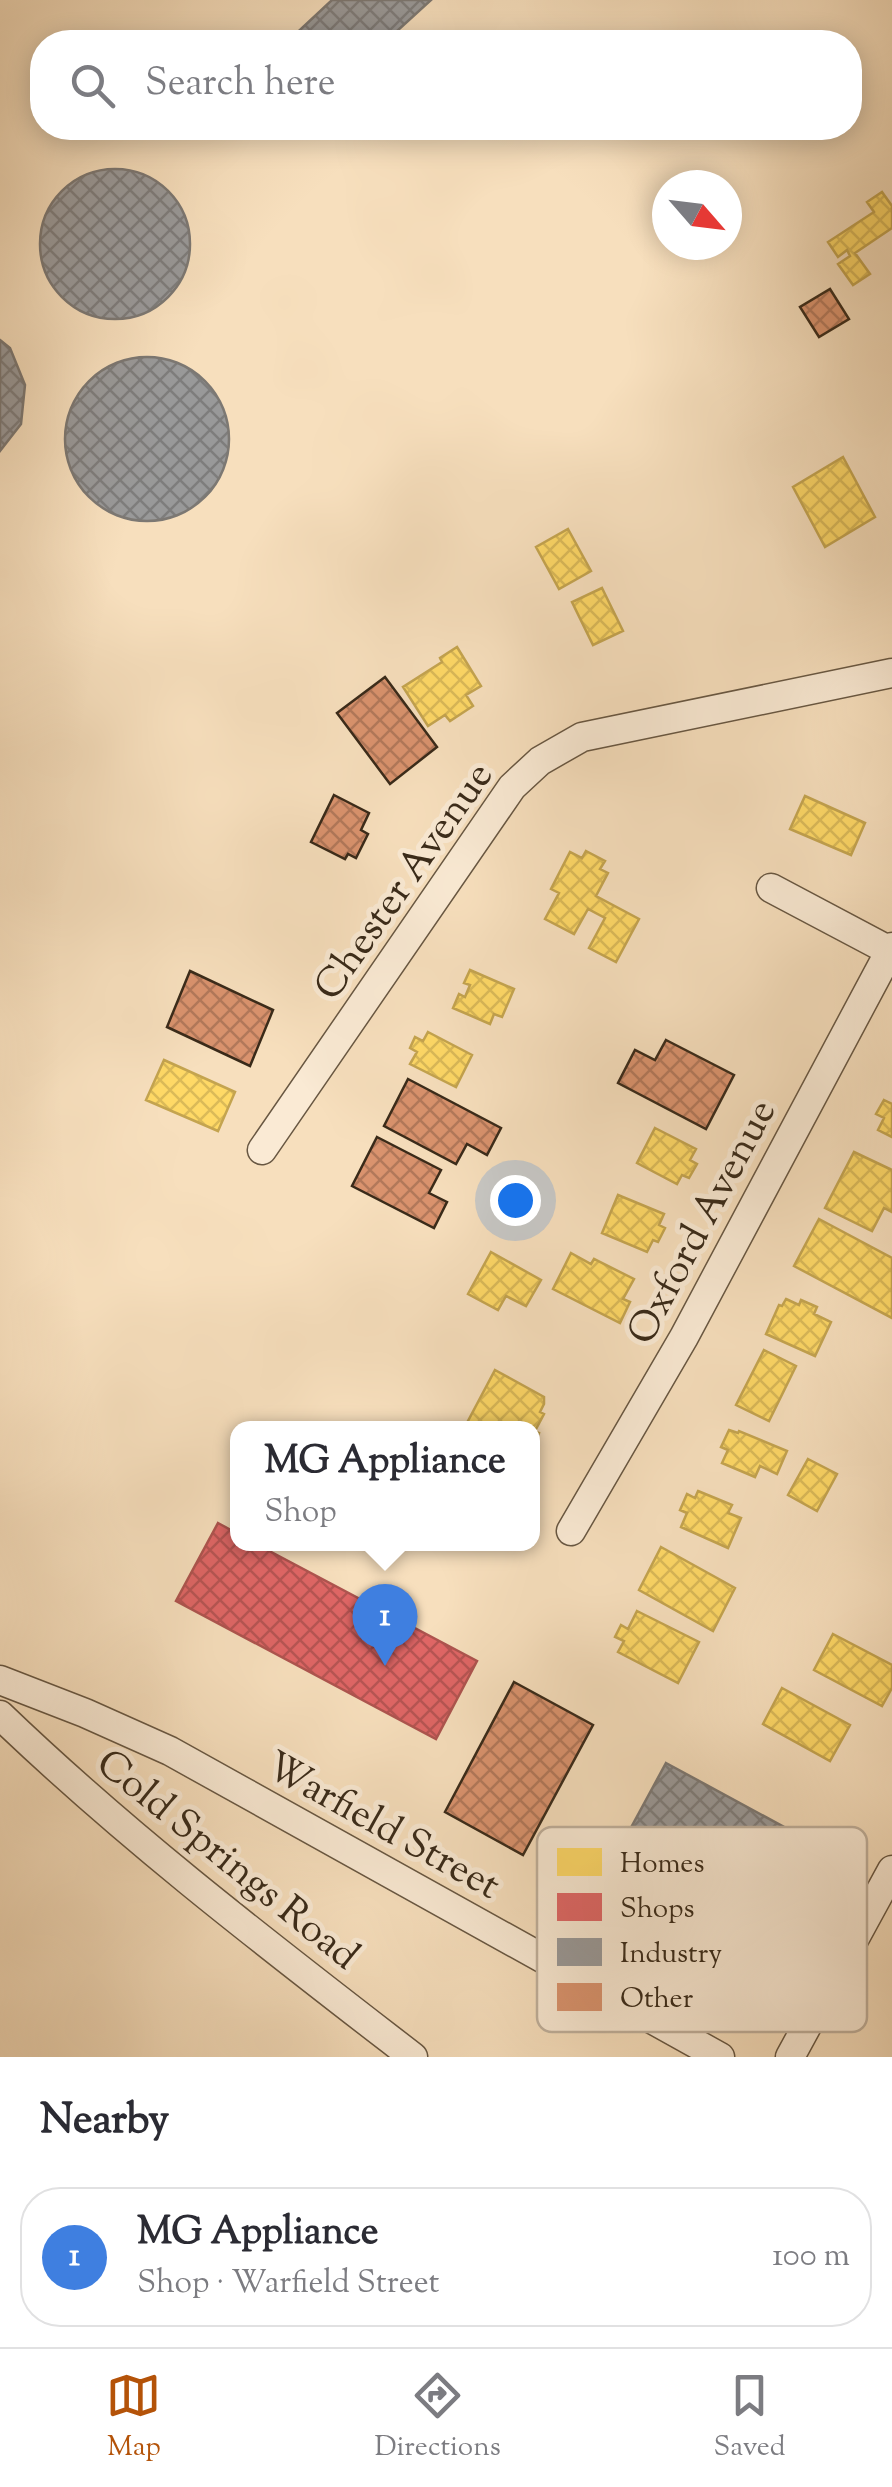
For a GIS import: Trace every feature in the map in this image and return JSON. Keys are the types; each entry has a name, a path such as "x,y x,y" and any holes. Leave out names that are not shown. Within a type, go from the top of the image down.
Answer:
{"street":[{"name":"Chester Avenue","path":"262,1150 512,787 540,761 582,738 892,673"},
{"path":"771,888 891,950"},
{"name":"Oxford Avenue","path":"571,1530 684,1338 891,950"},
{"name":"Warfield Street","path":"0,1680 170,1751 537,1955"},
{"name":"Cold Springs Road","path":"0,1715 64,1777 282,1956 413,2057"},
{"path":"867,1916 892,1870"},
{"name":"Warfield Street","path":"675,2032 720,2057"},
{"path":"790,2057 804,2032"}],"building: Homes":[{"path":"882,192 892,206 892,228 855,253 870,274 853,285 838,264 850,256 847,250 838,257 828,242 874,212 867,202"},
{"path":"843,457 875,517 825,547 793,487"},
{"path":"568,529 591,571 559,589 536,547"},
{"path":"602,588 623,631 593,645 572,602"},
{"path":"457,647 481,686 466,695 473,706 450,721 445,715 428,726 403,687 442,662 440,658"},
{"path":"805,796 865,823 851,855 790,829"},
{"path":"586,851 605,861 600,869 608,873 596,896 639,919 616,962 589,948 605,918 588,909 574,934 545,919 559,893 551,889 570,852 582,858"},
{"path":"470,970 514,989 502,1017 494,1014 490,1024 453,1008 459,994 465,997 470,985 464,983"},
{"path":"428,1032 472,1055 456,1087 410,1064 417,1052 410,1048 415,1037 423,1041"},
{"path":"164,1060 235,1092 218,1131 146,1100"},
{"path":"884,1100 892,1104 892,1137 878,1130 884,1118 876,1114"},
{"path":"655,1128 696,1149 690,1160 697,1164 689,1178 682,1175 677,1184 637,1163"},
{"path":"854,1152 892,1170 892,1212 884,1208 872,1231 825,1208"},
{"path":"618,1195 664,1214 659,1225 665,1228 647,1252 602,1233"},
{"path":"819,1219 892,1258 892,1318 794,1266"},
{"path":"491,1252 541,1280 526,1306 506,1296 498,1310 468,1294"},
{"path":"571,1253 591,1264 594,1259 634,1279 623,1299 630,1302 620,1323 553,1289"},
{"path":"786,1299 817,1307 814,1314 831,1322 815,1356 766,1334 779,1305"},
{"path":"764,1350 796,1366 769,1421 736,1405"},
{"path":"495,1370 544,1397 540,1422 468,1421"},
{"path":"729,1430 787,1451 777,1474 760,1466 755,1477 722,1463 728,1450 721,1447"},
{"path":"808,1459 837,1474 817,1511 788,1495"},
{"path":"698,1491 732,1505 728,1513 741,1518 728,1548 681,1527 687,1513 680,1510 687,1494 695,1498"},
{"path":"661,1547 735,1588 713,1631 639,1590"},
{"path":"637,1611 699,1642 678,1683 618,1652 624,1641 615,1637 621,1625 628,1629"},
{"path":"833,1634 892,1665 892,1688 882,1706 814,1670"},
{"path":"782,1688 850,1725 830,1761 763,1724"}],"building: Shops":[{"path":"218,1523 230,1530 230,1551 269,1551 477,1661 436,1739 176,1601"}],"building: Industry":[{"path":"332,0 431,0 398,30 300,30"},
{"path":"115,169 144,175 168,191 184,215 190,244 184,273 168,297 144,313 115,319 86,313 62,297 46,273 40,244 46,215 62,191 86,175"},
{"path":"0,340 10,348 25,385 21,424 0,451"},
{"path":"147,357 178,363 205,381 223,408 229,439 223,470 205,497 178,515 147,521 116,515 89,497 71,470 65,439 71,408 89,381 116,363"},
{"path":"666,1763 784,1827 631,1827"}],"building: Other":[{"path":"830,289 849,319 819,337 800,307"},
{"path":"385,677 437,747 390,784 337,713"},
{"path":"334,795 369,813 361,830 368,834 356,858 348,854 345,859 311,842"},
{"path":"190,971 273,1010 250,1066 167,1027"},
{"path":"666,1040 734,1075 706,1129 618,1083 635,1050 655,1060"},
{"path":"408,1079 501,1128 487,1155 467,1144 456,1164 384,1126"},
{"path":"377,1137 441,1170 429,1193 447,1202 434,1228 352,1186"},
{"path":"514,1682 593,1725 523,1855 445,1812"}],"place":[{"name":"MG Appliance","path":"385,1666"}]}
